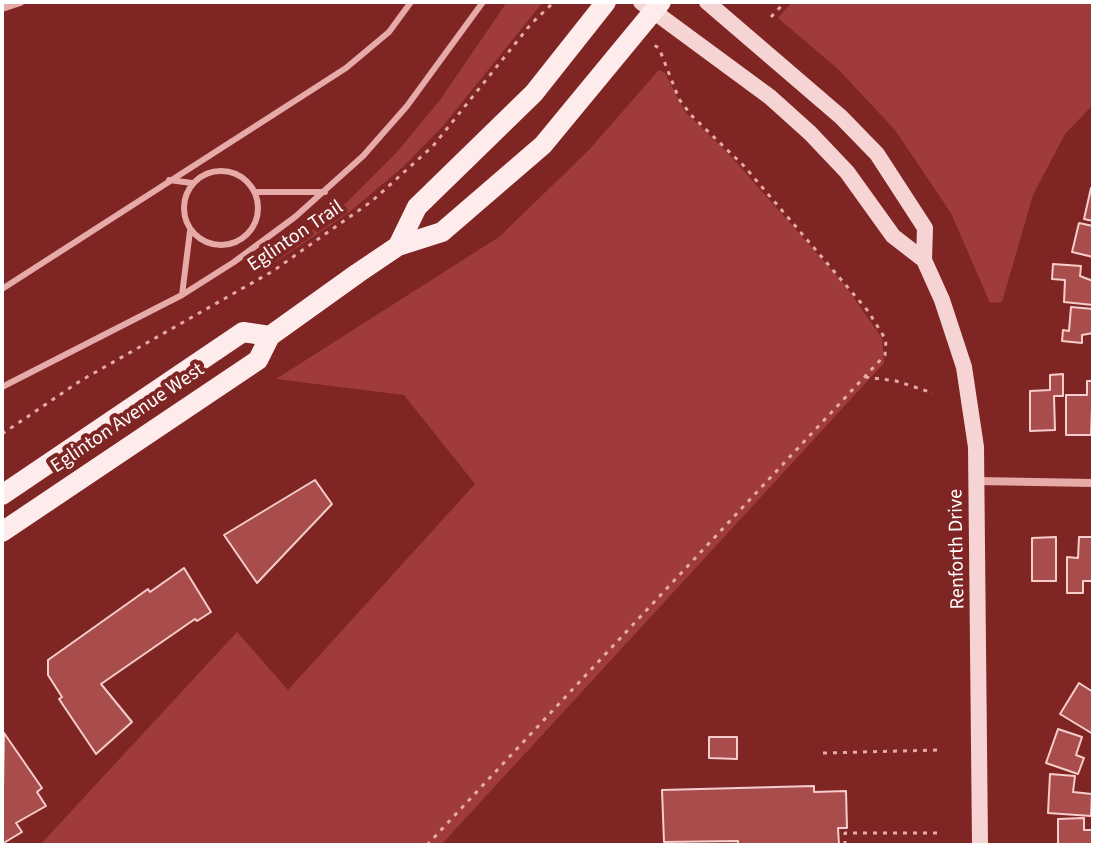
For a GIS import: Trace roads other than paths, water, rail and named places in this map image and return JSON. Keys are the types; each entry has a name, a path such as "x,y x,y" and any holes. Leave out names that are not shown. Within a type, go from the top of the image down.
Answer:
{"main road":[{"name":"Eglinton Avenue West","path":"398,246 417,207 534,93 606,2"},
{"name":"Renforth Drive","path":"707,2 799,80 877,154 925,228 924,260 942,300 964,367 976,447 980,845"},
{"name":"Eglinton Avenue West","path":"2,532 258,360 270,336 398,246 442,232 543,145 652,5"},
{"name":"Renforth Drive","path":"652,5 770,97 810,133 847,172 893,236 924,260"},
{"name":"Eglinton Avenue West","path":"2,495 243,332 270,336"}],"street":[{"path":"2,8 20,2"},
{"path":"977,481 1093,483"}],"lane":[{"path":"2,289 367,52 389,32 411,2"},
{"path":"2,387 182,295 267,239 325,192 407,106 483,2"},
{"path":"206,173 210,155"},
{"path":"206,173 234,173 247,180 255,192 259,206 249,233 236,243 219,246 203,241 190,231 183,215 184,198 192,183 206,173"},
{"path":"169,180 192,183"},
{"path":"255,192 325,192"},
{"path":"182,295 190,231"},
{"path":"249,233 267,239"},
{"path":"234,262 236,243"}]}
